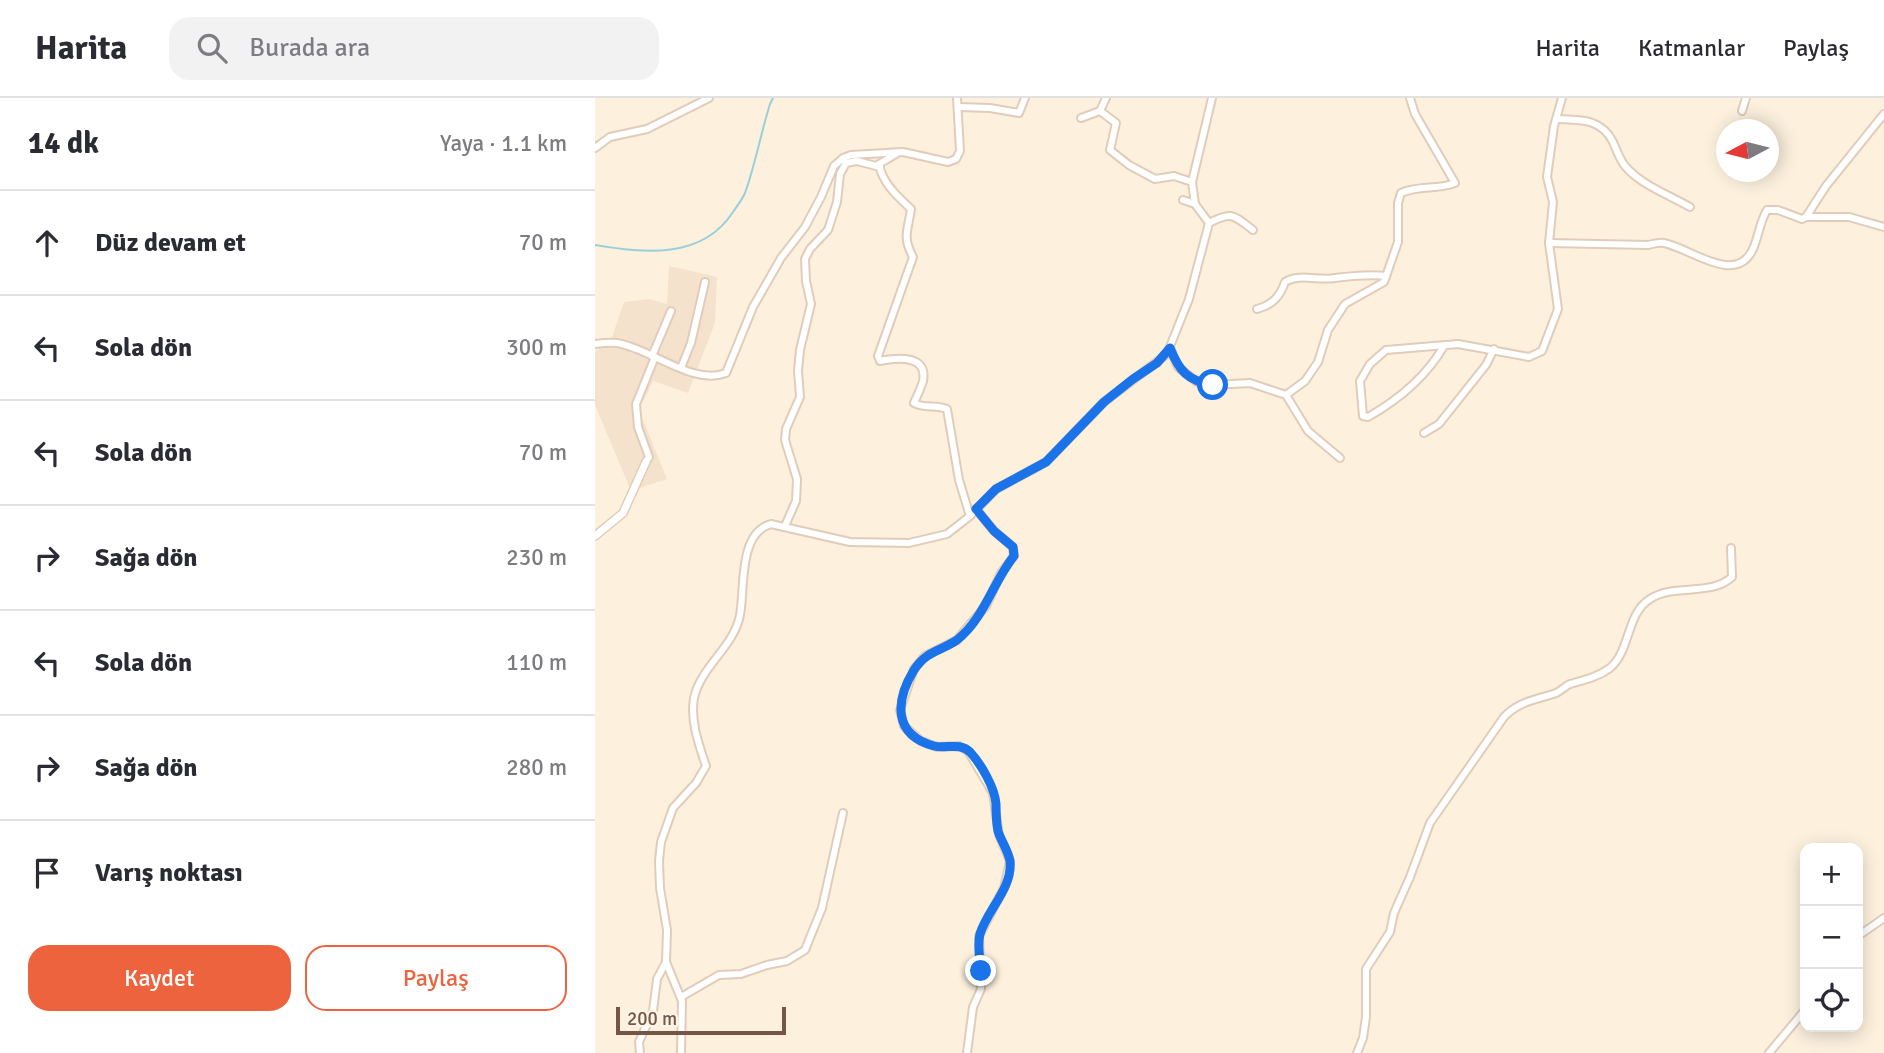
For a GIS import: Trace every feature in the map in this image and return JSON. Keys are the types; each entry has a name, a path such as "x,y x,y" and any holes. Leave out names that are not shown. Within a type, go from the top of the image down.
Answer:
{"street":[{"path":"595,148 610,137 647,129 709,98"},
{"path":"595,344 614,342 681,368 712,375 726,373 753,307 781,258 805,227 834,166 851,155 897,153 921,155 948,162 956,159 960,151 957,98"},
{"path":"958,107 990,108 1019,113 1024,98"},
{"path":"1081,118 1100,111 1106,98"},
{"path":"1209,223 1195,204 1192,182 1212,98"},
{"path":"1286,395 1305,381 1318,362 1328,330 1345,304 1384,282 1398,242 1398,203 1401,193 1455,183 1415,114 1410,98"},
{"path":"1444,346 1424,374 1395,401 1367,417 1363,416 1360,381 1370,364 1386,351 1458,344 1529,357 1542,351 1558,309 1549,243 1553,202 1548,169 1562,98"},
{"path":"1742,111 1746,98"},
{"path":"1100,111 1116,123 1110,150 1121,159 1154,179 1174,176 1192,182"},
{"path":"1806,217 1826,186 1884,114"},
{"path":"1556,119 1590,121 1599,125 1608,132 1624,166 1642,180 1690,206"},
{"path":"880,167 880,164 897,153"},
{"path":"785,526 796,501 797,480 785,440 786,429 800,397 800,351 811,304 806,281 806,259 810,249 830,226 837,202 840,174 846,163 857,161 880,167 893,192 911,209 905,235 913,257 878,356 880,361 901,356 915,361 922,368 923,380 914,402 919,406 941,406 947,409 959,480 970,516"},
{"path":"1183,201 1195,204"},
{"path":"1549,243 1663,243 1731,266 1741,264 1752,251 1761,220 1767,210 1778,210 1802,219 1849,217 1884,227"},
{"path":"681,1053 681,997 666,962 667,930 660,888 661,842 673,808 696,783 706,766 693,715 695,698 701,679 736,633 751,541 763,526 771,524 850,542 909,543 947,534 970,516 996,489 1046,462 1104,402 1157,363 1170,348 1189,299 1209,223 1228,214 1235,216 1252,230"},
{"path":"1257,309 1273,302 1282,292 1285,282 1292,277 1386,276"},
{"path":"681,368 691,343 705,282"},
{"path":"595,536 623,513 649,457 638,427 636,404 671,311"},
{"path":"1170,348 1178,366 1197,382 1213,385 1250,383 1286,395 1308,431 1340,458"},
{"path":"1424,433 1439,424 1486,365 1494,349"},
{"path":"967,1053 973,1007 981,989 979,936 1004,888 1010,861 999,835 993,793 968,751 960,746 937,747 921,741 904,726 899,710 915,669 925,656 957,640 986,606 1001,573 1014,556 1013,547 994,531 976,509"},
{"path":"1357,1053 1363,1038 1366,1017 1366,969 1390,932 1394,913 1411,877 1430,822 1504,717 1511,709 1526,701 1558,692 1567,685 1584,681 1611,667 1626,643 1638,611 1650,599 1665,593 1723,584 1732,577 1731,548"},
{"path":"681,997 719,975 741,974 787,961 805,950 822,908 843,813"},
{"path":"1863,933 1884,918"},
{"path":"640,1053 639,1042 653,1012 657,979 666,962"},
{"path":"1769,1053 1800,1016"}],"shaded area":[{"path":"669,266 717,277 715,323 688,393 653,381 639,410 667,479 631,491 595,405 595,352 611,340 624,302 650,299 667,304"}],"waterway":[{"path":"595,245 633,250 671,250 705,239 720,228 745,193 773,98"}],"route":[{"path":"981,971 979,936 1004,888 1010,861 999,835 995,818 996,802 968,751 960,746 937,747 921,741 904,726 899,710 915,669 925,656 957,640 986,606 1001,573 1014,556 1013,547 994,531 976,509 996,489 1046,462 1104,402 1157,363 1170,348 1178,366 1197,382 1213,385"}]}
